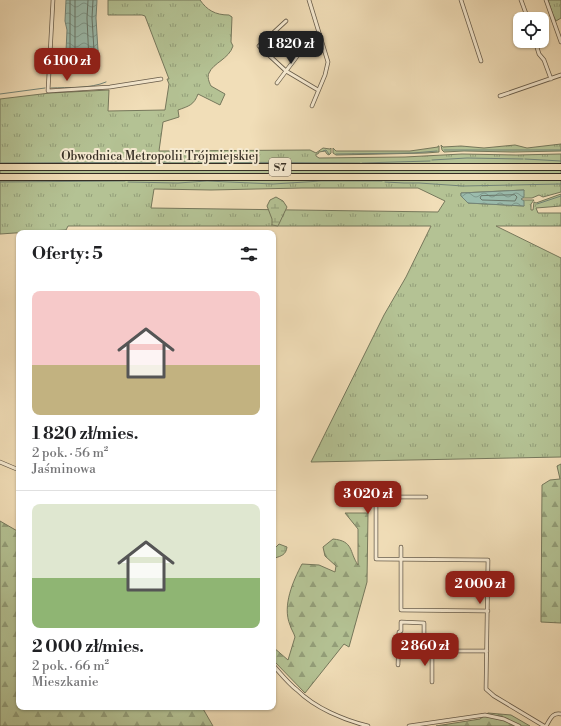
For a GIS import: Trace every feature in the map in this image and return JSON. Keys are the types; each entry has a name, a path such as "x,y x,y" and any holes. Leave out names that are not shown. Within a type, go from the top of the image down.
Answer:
{"highway":[{"name":"Obwodnica Metropolii Trójmiejskiej","path":"0,167 561,167"},
{"name":"Obwodnica Metropolii Trójmiejskiej","path":"0,177 561,177"}],"street":[{"path":"53,0 48,91 110,87 161,79"},
{"path":"309,0 328,62 325,75 312,106"},
{"path":"461,0 482,61"},
{"path":"521,0 525,12"},
{"path":"546,0 561,42"},
{"path":"286,21 259,46 286,71 318,90"},
{"path":"277,82 310,39 319,33"},
{"path":"537,48 539,54 544,60 551,79"},
{"path":"500,96 561,75"},
{"path":"0,462 16,469"},
{"path":"352,487 376,487 376,560 488,560 486,689 494,696 545,726 554,714 561,714"},
{"path":"376,497 426,497"},
{"path":"401,547 401,610 488,611"},
{"path":"398,665 399,632 401,631 401,622 424,623 424,635"},
{"path":"399,651 487,652"},
{"path":"432,651 432,682"},
{"path":"276,669 297,691 309,700 332,712 368,726"},
{"path":"409,726 467,716 485,715 504,719 519,726"}],"green space":[{"path":"108,0 200,0 212,11 232,17 231,42 233,46 225,58 214,66 208,76 211,86 225,94 220,105 198,94 195,101 191,105 178,110 179,117 163,122 159,151 310,150 316,153 323,148 331,148 331,153 329,155 325,151 316,154 319,158 405,157 462,154 561,154 561,165 0,165 0,99 50,93 109,90 108,111 165,110 169,84 167,79 169,79 145,16 108,15"},
{"path":"548,0 561,0 561,18 556,21 553,15"},
{"path":"561,144 561,151 513,152 444,152 441,145 443,147 461,146 484,148 515,145 527,148"},
{"path":"438,146 439,152 426,153 336,155 333,153 333,148 336,151 410,151"},
{"path":"0,170 561,170 561,175 0,176"},
{"path":"561,180 561,192 543,197 539,195 532,198 521,198 524,190 461,193 461,196 468,203 524,206 521,200 534,200 531,204 531,210 533,210 534,202 536,203 561,194 561,206 536,208 538,213 561,213 561,226 496,226 561,258 561,457 311,462 384,315 406,277 431,226 68,226 66,230 16,230 16,233 0,234 0,181","holes":["418,188 445,201 438,212 151,208 154,189 211,190"]},
{"path":"276,197 283,201 287,207 278,226 272,225 272,219 267,206 270,200"},
{"path":"561,464 561,623 541,622 542,485 550,480 560,479 557,466"},
{"path":"345,513 368,513 367,582 349,647 344,644 305,693 276,663 276,650 288,660 295,637 290,626 287,610 292,586 302,564 319,565 335,572 336,566 325,556 323,547 333,539 340,540 348,545 358,565 358,529"},
{"path":"0,521 16,530 16,710 204,710 213,726 0,726"},
{"path":"279,544 287,547 286,552 276,558 276,547"},
{"path":"488,713 511,715 530,726 436,726 480,719"}],"water":[{"path":"66,0 97,0 96,18 99,67 95,72 65,73 67,30 65,21"},
{"path":"524,190 524,197 521,199 524,201 524,206 468,203 461,196 461,193"}],"waterway":[{"path":"51,88 86,87 106,82"},
{"path":"0,94 45,88"},
{"path":"323,151 326,150 329,154"},
{"path":"444,150 561,150"},
{"path":"336,154 413,153 437,151"},
{"path":"432,160 467,158 523,159"},
{"path":"525,159 561,161"},
{"path":"362,163 430,161"},
{"path":"0,163 193,162"},
{"path":"195,162 360,163"},
{"path":"0,182 125,181"},
{"path":"128,182 178,183 207,181 273,184 321,181 382,181"},
{"path":"385,182 463,186 561,184"},
{"path":"537,204 561,196"}]}
